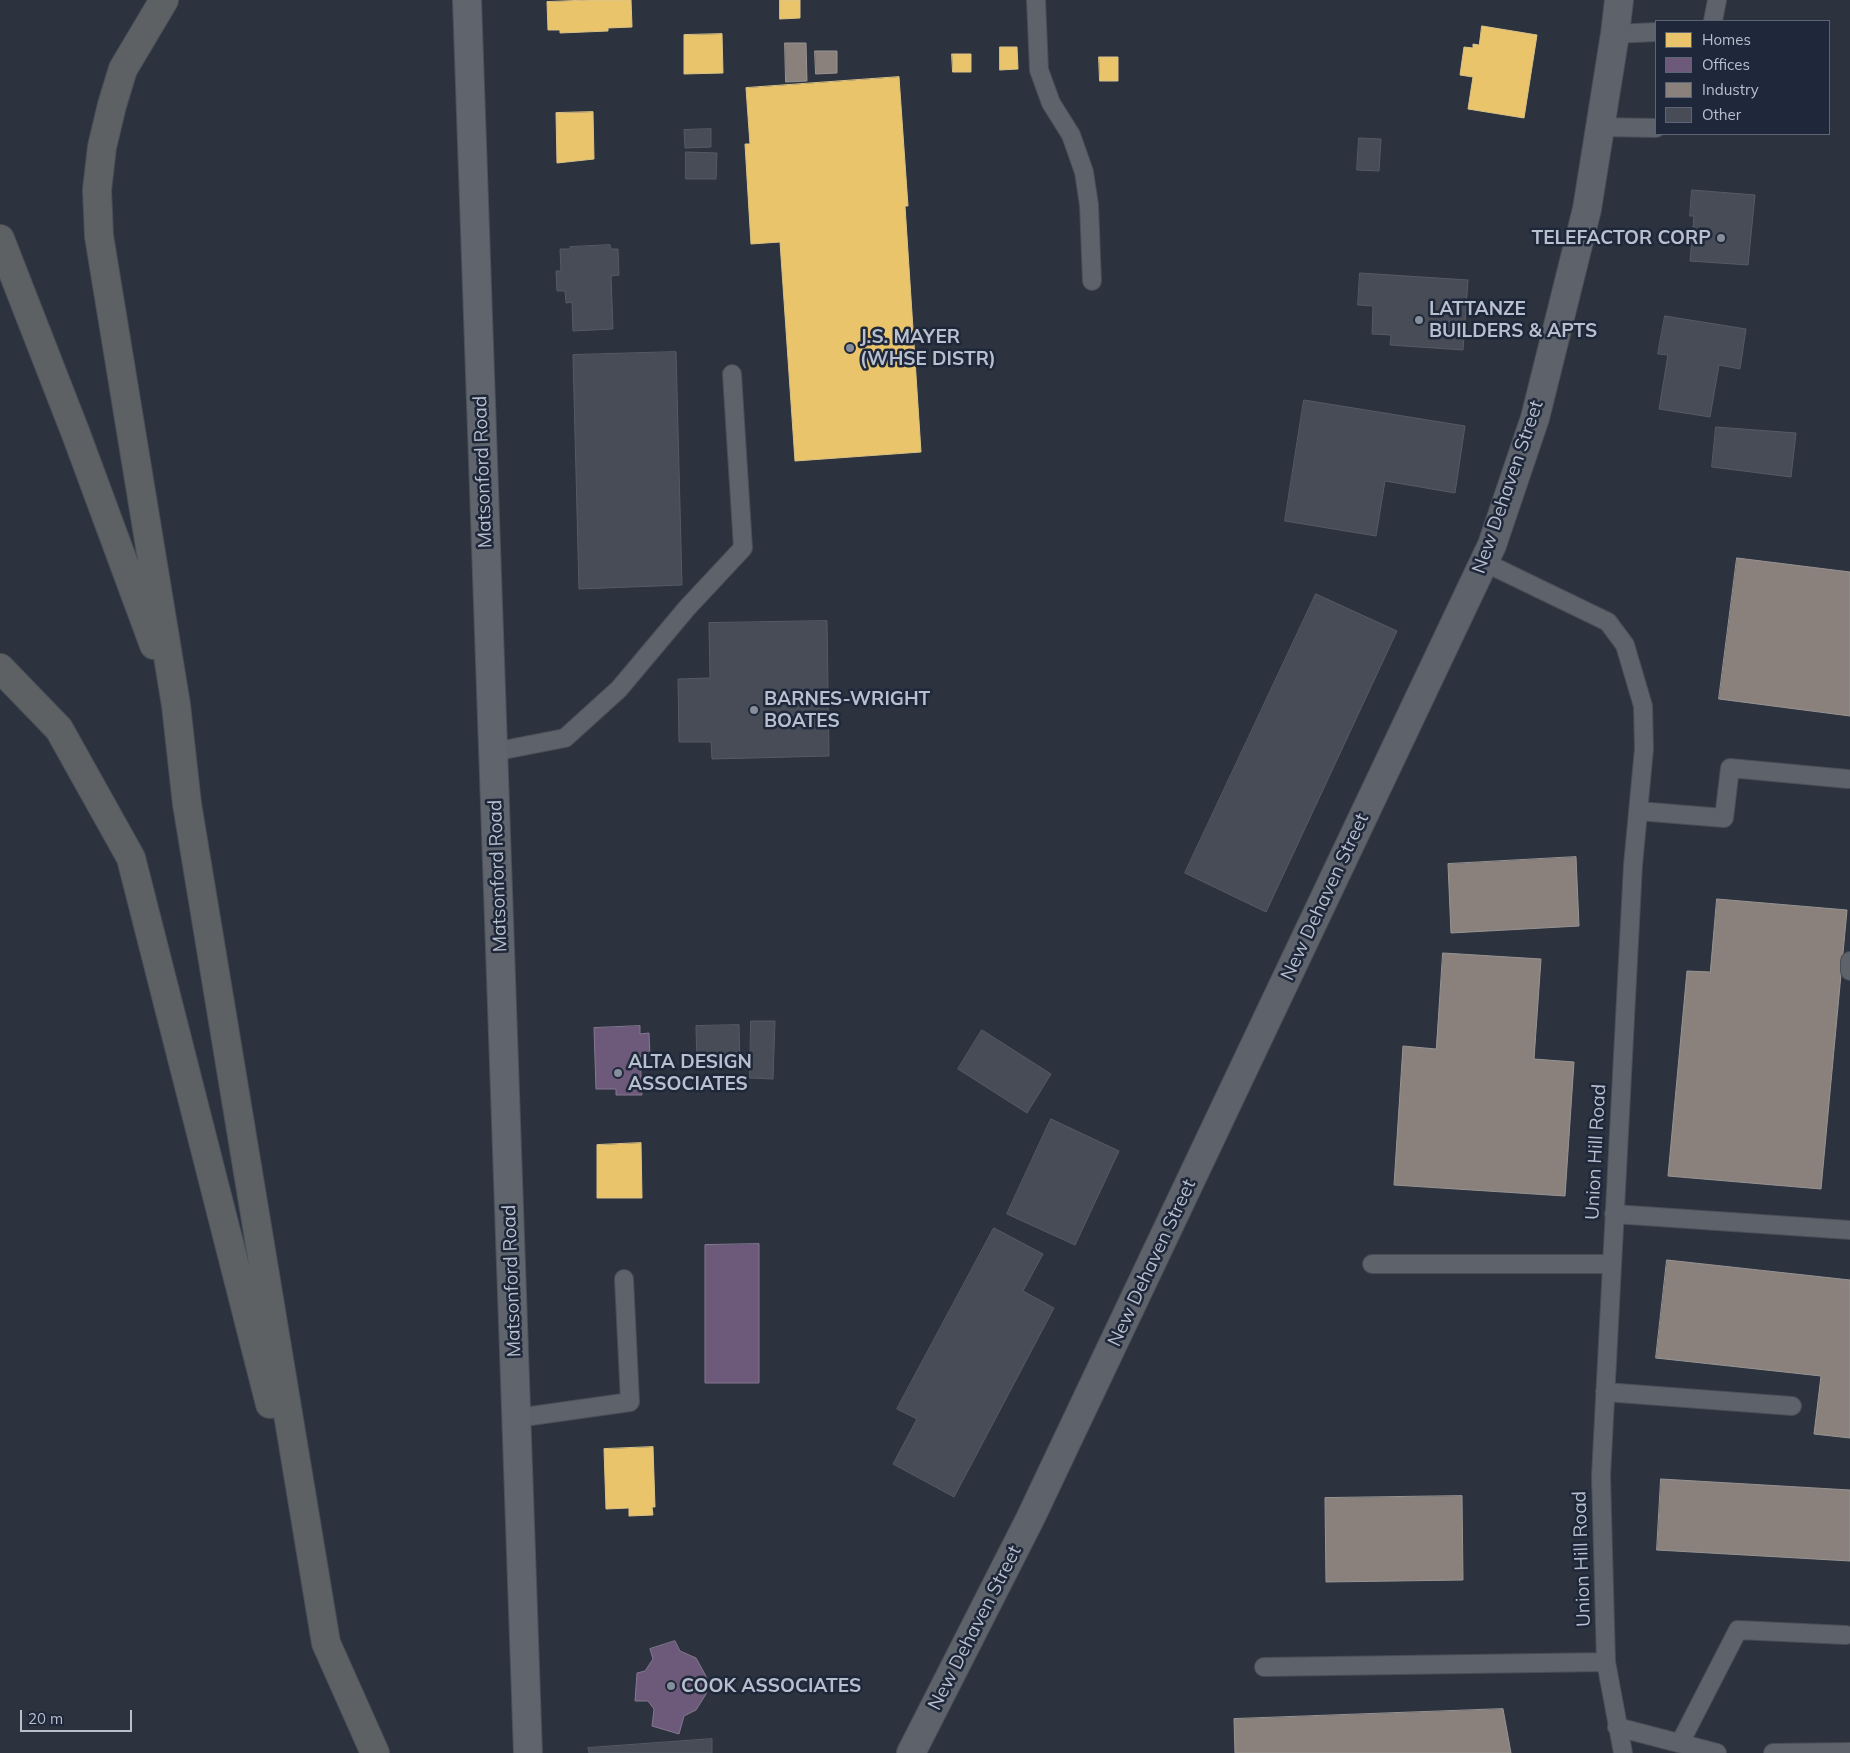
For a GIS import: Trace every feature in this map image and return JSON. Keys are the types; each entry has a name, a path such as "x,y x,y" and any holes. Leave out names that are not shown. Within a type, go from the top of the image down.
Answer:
{"highway":[{"path":"164,0 123,69 102,148 97,190 101,246 176,705 187,804 326,1643 375,1753"},
{"path":"0,239 76,434 176,705"},
{"path":"0,668 59,730 131,858 315,1582"}],"main road":[{"name":"Matsonford Road","path":"467,0 528,1753"}],"street":[{"name":"New Dehaven Street","path":"911,1753 1030,1519 1492,545 1535,418 1587,209 1619,0"}],"lane":[{"path":"1036,0 1039,70 1051,103 1071,135 1084,172 1089,205 1092,281"},
{"path":"1713,20 1717,0"},
{"path":"1615,34 1655,32"},
{"path":"1600,127 1655,128"},
{"path":"494,752 565,738 619,689 687,608 742,548 732,374"},
{"name":"Union Hill Road","path":"1484,562 1608,622 1625,644 1643,706 1644,749 1638,811 1600,1476 1606,1662 1623,1753"},
{"path":"1638,811 1724,818 1730,768 1848,779"},
{"path":"1850,961 1850,972"},
{"path":"1614,1214 1850,1230"},
{"path":"1372,1264 1612,1264"},
{"path":"517,1418 630,1402 624,1279"},
{"path":"1605,1392 1792,1406"},
{"path":"1680,1744 1738,1630 1846,1634"},
{"path":"1264,1667 1606,1662"},
{"path":"1617,1727 1717,1753"},
{"path":"1773,1753 1850,1752"}],"building: Homes":[{"path":"631,0 632,27 608,28 608,31 560,33 560,30 548,30 547,2"},
{"path":"780,0 800,0 800,18 780,19"},
{"path":"1482,26 1537,35 1524,118 1468,109 1473,77 1460,75 1464,47 1473,48 1473,44 1479,45"},
{"path":"722,34 723,73 684,74 684,35"},
{"path":"1000,47 1017,47 1018,69 1000,70"},
{"path":"952,54 971,54 971,72 953,72"},
{"path":"1099,57 1118,57 1118,81 1100,81"},
{"name":"J.S. MAYER (WHSE DISTR)","path":"899,77 908,206 905,206 921,452 795,461 780,242 751,244 745,144 750,144 746,88"},
{"path":"593,112 594,159 557,163 556,113"},
{"path":"641,1143 642,1198 597,1198 597,1145"},
{"path":"653,1447 655,1507 652,1507 653,1515 629,1516 629,1508 606,1509 604,1449"}],"building: Offices":[{"name":"ALTA DESIGN ASSOCIATES","path":"640,1026 640,1034 649,1033 650,1056 640,1056 642,1095 616,1095 616,1089 596,1089 594,1028"},
{"path":"759,1244 759,1383 705,1383 705,1245"},
{"name":"COOK ASSOCIATES","path":"675,1641 680,1651 696,1658 707,1678 706,1694 696,1710 684,1716 679,1734 652,1726 654,1709 648,1701 635,1701 637,1673 645,1671 653,1659 650,1649"}],"building: Industry":[{"path":"785,43 806,43 807,81 786,82"},
{"path":"815,51 837,51 837,73 816,74"},
{"path":"1737,558 1850,572 1850,716 1719,699"},
{"path":"1576,857 1579,926 1451,933 1448,864"},
{"path":"1717,899 1847,910 1821,1189 1668,1176 1687,971 1710,972"},
{"path":"1443,953 1541,959 1534,1059 1574,1062 1565,1196 1394,1185 1403,1046 1436,1049"},
{"path":"1667,1260 1850,1280 1850,1438 1814,1434 1821,1376 1656,1358"},
{"path":"1661,1479 1850,1490 1850,1561 1657,1550"},
{"path":"1462,1496 1463,1580 1326,1582 1325,1498"},
{"path":"1503,1709 1511,1753 1235,1753 1234,1719"}],"building: Other":[{"path":"711,129 711,147 685,148 684,130"},
{"path":"1359,138 1381,139 1379,171 1357,170"},
{"path":"686,152 717,153 716,179 686,179"},
{"name":"TELEFACTOR CORP","path":"1692,190 1755,195 1748,265 1690,261 1694,216 1690,216"},
{"path":"610,245 611,249 618,249 619,275 611,276 613,329 573,331 572,302 566,303 565,291 557,291 556,271 561,271 560,249"},
{"name":"LATTANZE BUILDERS & APTS","path":"1360,273 1468,280 1463,350 1390,345 1391,335 1372,334 1373,306 1358,305"},
{"path":"1665,316 1746,329 1740,369 1719,365 1710,417 1659,409 1668,355 1658,354"},
{"path":"676,352 682,585 579,589 573,355"},
{"path":"1304,400 1465,426 1455,493 1385,481 1376,536 1285,521"},
{"path":"1716,427 1796,433 1791,477 1712,467"},
{"path":"1316,594 1397,631 1266,912 1185,873"},
{"name":"BARNES-WRIGHT BOATES","path":"827,621 829,756 712,759 711,742 679,742 678,679 710,678 709,623"},
{"path":"751,1021 775,1021 773,1079 750,1078"},
{"path":"739,1025 740,1066 697,1066 696,1026"},
{"path":"982,1030 1051,1074 1027,1113 958,1069"},
{"path":"1051,1119 1119,1151 1075,1245 1007,1214"},
{"path":"994,1228 1043,1254 1023,1291 1054,1308 954,1497 893,1464 917,1419 897,1409"},
{"path":"712,1739 712,1753 589,1753 588,1748"}],"place":[{"name":"TELEFACTOR CORP","path":"1721,238"},
{"name":"LATTANZE BUILDERS & APTS","path":"1419,320"},
{"name":"J.S. MAYER (WHSE DISTR)","path":"850,348"},
{"name":"BARNES-WRIGHT BOATES","path":"754,710"},
{"name":"ALTA DESIGN ASSOCIATES","path":"618,1073"},
{"name":"COOK ASSOCIATES","path":"671,1686"}]}
